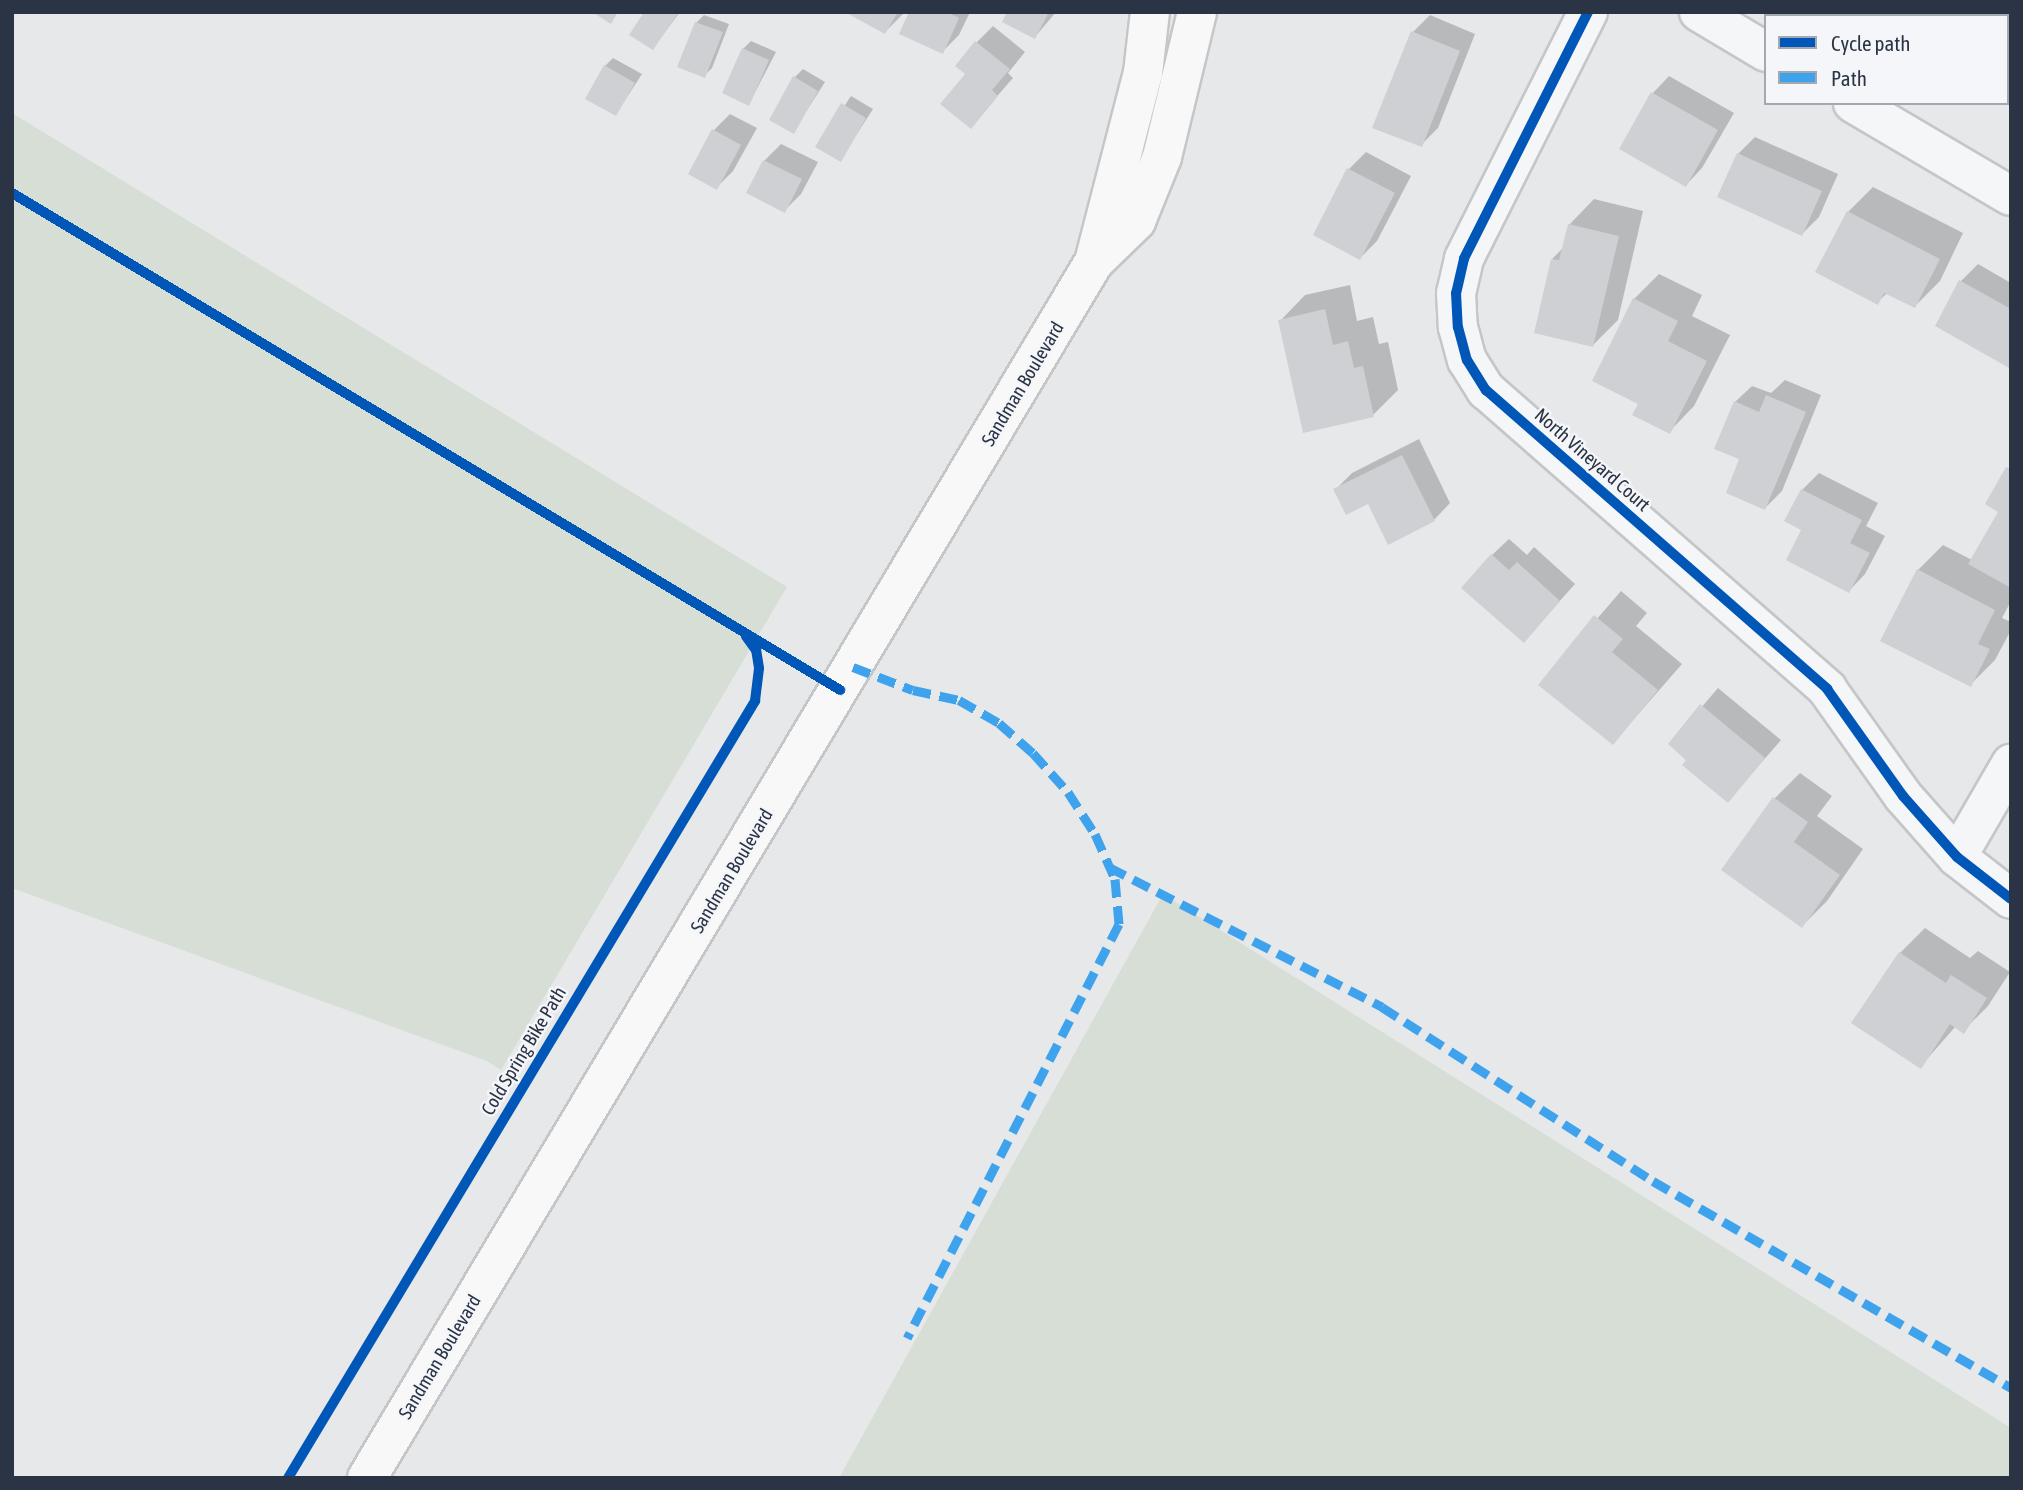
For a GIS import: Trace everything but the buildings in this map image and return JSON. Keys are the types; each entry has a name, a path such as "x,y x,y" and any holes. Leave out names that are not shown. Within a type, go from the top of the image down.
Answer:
{"highway":[{"name":"Sandman Boulevard","path":"1094,262 1143,73 1150,12"},
{"name":"Sandman Boulevard","path":"367,1478 1094,262 1136,221 1152,182 1178,100 1197,12"}],"street":[{"name":"North Vineyard Court","path":"1588,12 1464,260 1456,293 1458,327 1467,360 1486,390 1827,689 1903,796 1957,857 2011,899"},
{"path":"1699,12 1764,51"},
{"path":"1856,105 2011,197"},
{"path":"1957,857 2011,764"}],"shaded area":[{"path":"12,113 787,587 501,1070 487,1061 12,888"},
{"path":"1163,894 2011,1428 2011,1478 839,1478"}],"marked path":[{"path":"853,667 913,690 959,700 999,723 1033,753 1068,792 1095,834 1115,879 1119,924 907,1338"},
{"path":"1109,867 1382,1007 1653,1181 2011,1388"}],"cycle path":[{"path":"1588,12 1464,259 1456,293 1458,327 1467,360 1486,390 1827,689 1903,796 1957,857 2011,899"},
{"path":"12,193 840,690"},
{"name":"Cold Spring Bike Path","path":"288,1478 755,701 759,668 756,650 746,636"}]}
